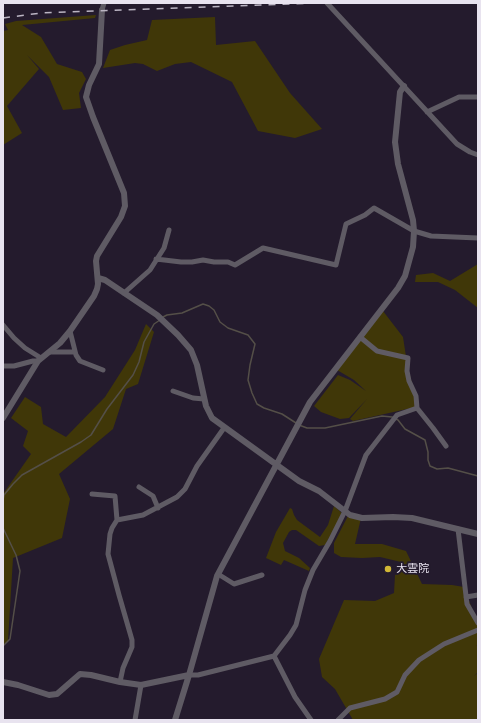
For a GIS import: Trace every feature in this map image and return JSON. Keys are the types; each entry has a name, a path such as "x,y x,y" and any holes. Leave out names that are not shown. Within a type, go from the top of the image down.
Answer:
{"street":[{"path":"3,418 39,359 60,343 70,331 97,289 98,278 96,261 121,217 125,206 124,193 86,97 89,85 99,64 102,10 104,3"},
{"path":"327,3 457,144 478,155"},
{"path":"175,720 218,574 310,402 398,288 404,276 413,247 414,231 413,220 398,164 395,142 400,92 404,86"},
{"path":"427,112 460,97 478,96"},
{"path":"156,259 181,262 203,260 228,262 235,265 263,248 336,265 346,224 365,215 374,208 414,231 431,236 478,238"},
{"path":"124,293 150,270 164,248 169,230"},
{"path":"98,278 105,280 157,315 191,350 197,365 206,406 212,418 299,481 319,491 350,515 362,518 412,518 478,534"},
{"path":"3,325 14,338 39,359"},
{"path":"70,331 75,352 80,361 102,370"},
{"path":"360,337 377,350 408,358 407,371 409,381 416,396 416,408 446,446"},
{"path":"49,352 75,352"},
{"path":"3,366 14,366 39,359"},
{"path":"173,391 193,398 204,399"},
{"path":"3,682 22,686 49,695 57,694 80,674 141,685 189,675 198,675 274,656 290,635 296,624 305,590 313,570 345,511 366,455 397,416 416,408"},
{"path":"117,520 143,515 177,497 185,490 197,466 224,428"},
{"path":"139,487 153,496 158,508"},
{"path":"92,494 115,496 117,520 110,534 108,554 132,640 132,647 123,668 120,682"},
{"path":"458,530 467,604 478,623"},
{"path":"218,574 234,584 262,575"},
{"path":"466,597 478,595"},
{"path":"338,720 350,708 386,699 397,692 405,675 419,660 444,644 478,630"},
{"path":"274,656 295,697 311,720"},
{"path":"135,720 141,685"}],"shaded area":[{"path":"96,15 95,18 22,25 41,37 57,64 82,72 86,79 79,93 81,108 63,110 49,77 27,55 39,69 7,106 22,133 3,145 3,31 8,30 5,24 16,21"},
{"path":"215,17 216,45 255,41 290,93 322,129 295,138 258,131 232,82 191,62 175,64 157,71 143,64 135,63 103,68 110,50 147,40 152,20"},
{"path":"478,264 478,308 455,290 438,282 415,282 416,275 433,273 450,281"},
{"path":"383,311 403,337 416,407 353,421 350,419 367,399 349,418 340,419 321,412 314,406 338,375 350,380 366,391 354,380 337,370"},
{"path":"146,324 154,332 138,384 126,389 113,429 59,474 70,499 62,538 13,558 8,641 3,645 3,494 31,454 23,446 28,431 11,418 25,397 41,407 43,424 66,437 105,397 135,350"},
{"path":"334,506 343,514 325,545 319,546 296,530 289,532 283,543 285,551 299,558 310,568 309,571 284,560 281,565 266,558 276,532 290,508 292,509 297,520 320,537 328,525"},
{"path":"349,514 361,518 355,544 382,544 406,551 422,584 464,587 478,625 478,644 476,646 478,645 478,672 474,676 478,673 478,720 353,720 335,689 322,677 319,659 344,600 375,601 394,593 395,575 400,574 401,562 380,557 341,557 334,553 334,543"}],"waterway":[{"path":"163,317 182,313 203,304 214,310 220,322 228,328 248,335 255,344 248,380 257,404 282,414 296,423"},
{"path":"3,500 4,495 22,475 91,435 107,409 133,375 139,362 144,342 154,324 160,320"},
{"path":"299,425 307,428 325,428 382,416 392,417 398,420 405,429 425,440 430,466 437,469 448,468 478,476"},
{"path":"3,528 16,555 20,571 10,639 3,646"}],"railway":[{"path":"3,18 41,13 316,3"}],"place":[{"name":"大雲院","path":"388,569"}]}
